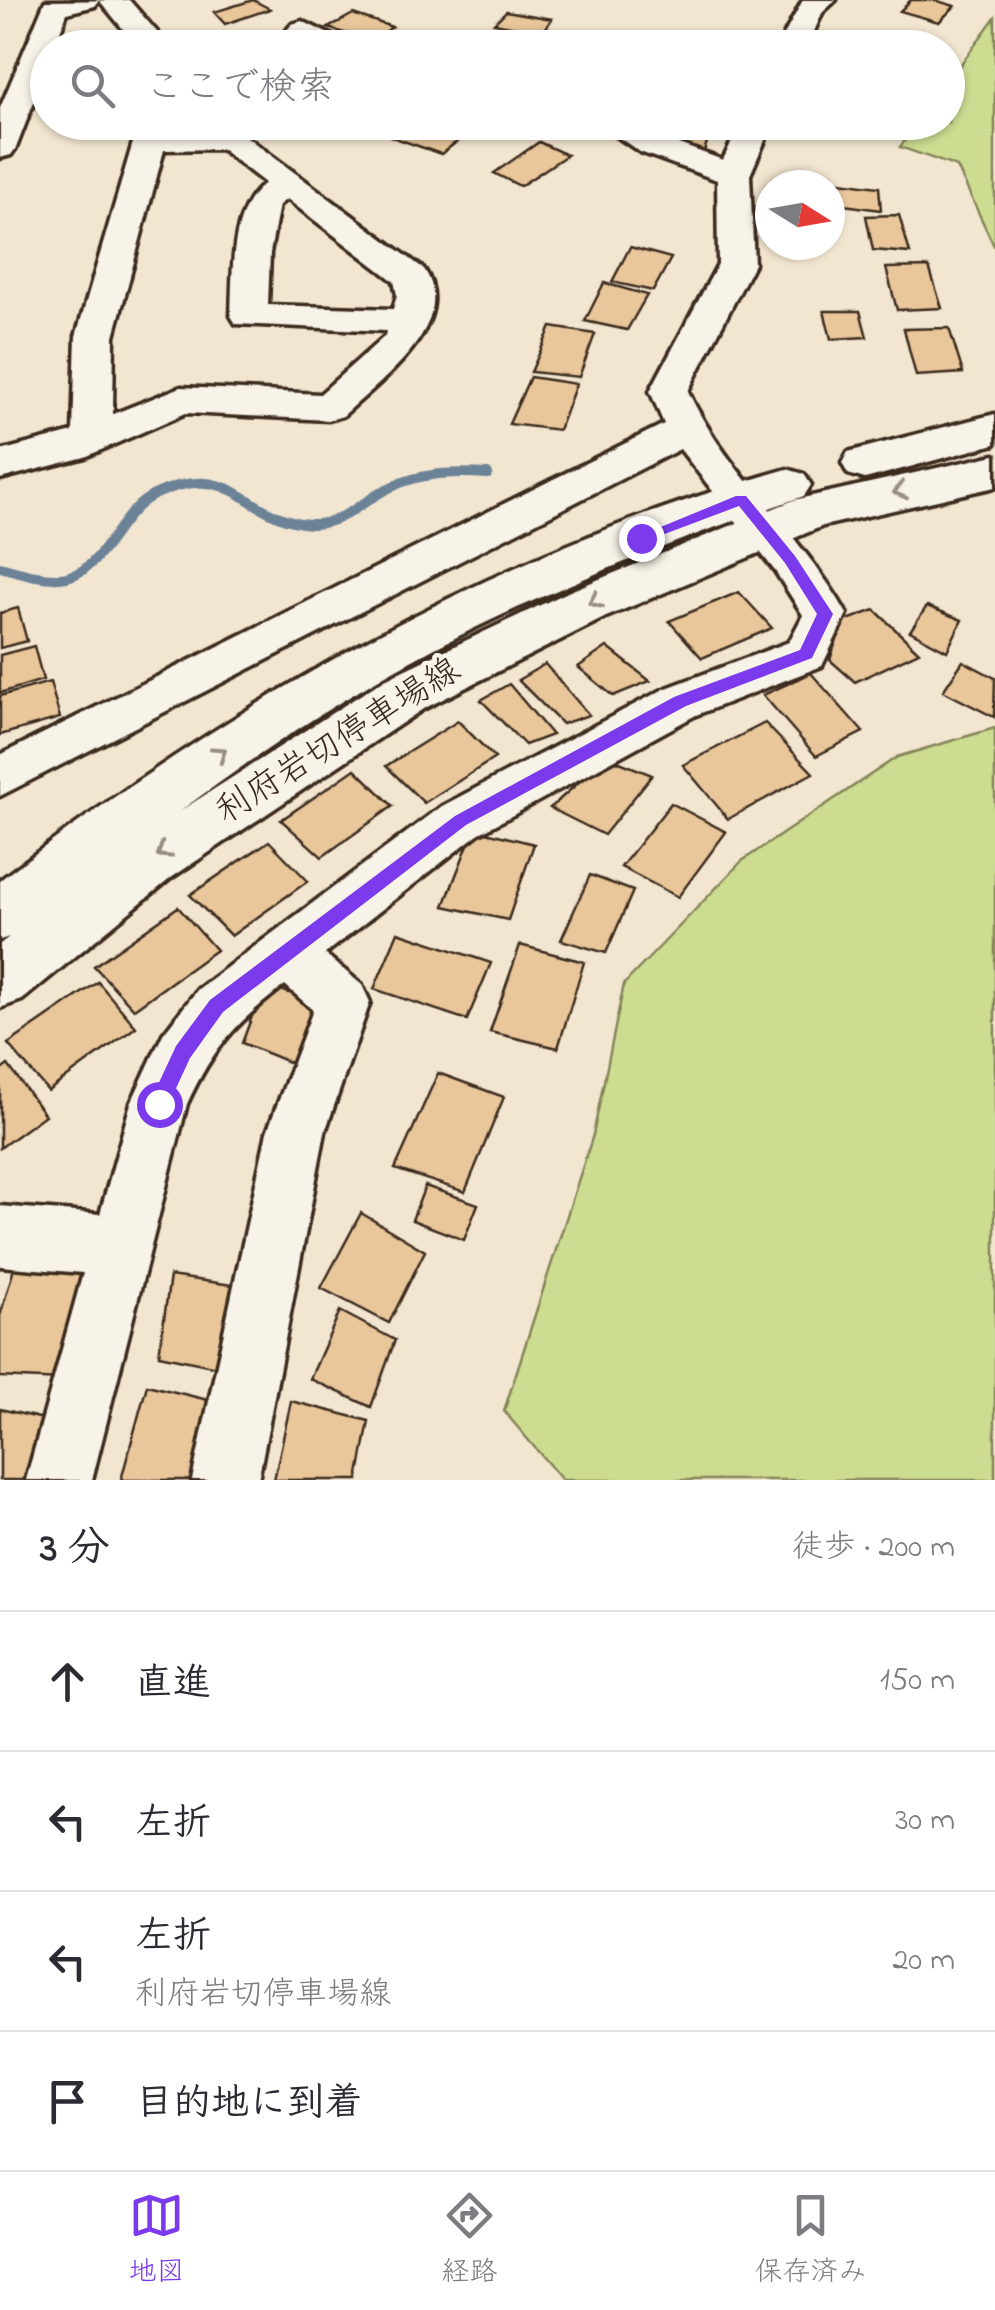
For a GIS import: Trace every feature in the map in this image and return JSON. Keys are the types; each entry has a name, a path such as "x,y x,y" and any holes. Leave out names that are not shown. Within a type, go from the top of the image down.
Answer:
{"main road":[{"name":"利府岩切停車場線","path":"0,980 150,861 404,694 588,604 753,515 966,434 995,430"},
{"name":"利府岩切停車場線","path":"0,914 120,821 240,740 371,660 508,592 689,517 811,512 995,471"}],"street":[{"path":"46,30 55,7 85,0"},
{"path":"113,0 140,30"},
{"path":"800,30 810,8 822,0"},
{"path":"1,144 30,70"},
{"path":"92,439 95,336 150,140"},
{"path":"0,464 70,448 181,400 330,407 402,341 415,295 411,277 230,140"},
{"path":"643,140 733,174"},
{"path":"59,1480 159,1104 183,1052 216,1006 460,820 680,702 806,654 825,614 686,429 670,391 736,264 733,174 749,140"},
{"path":"286,182 263,201 252,253 249,316 410,321"},
{"path":"0,777 686,429"},
{"path":"225,1480 296,1132 343,1002 287,954"},
{"path":"0,1236 121,1246"}],"green space":[{"path":"995,17 995,248 957,167 900,147 905,140 965,140 965,58"},
{"path":"995,728 995,1480 562,1480 504,1411 593,1135 624,984 742,861 897,757"}],"building":[{"path":"253,0 270,9 225,24 214,12"},
{"path":"911,0 934,0 955,6 939,22 900,11"},
{"path":"506,11 552,19 544,30 494,23"},
{"path":"353,14 392,27 388,30 328,28"},
{"path":"401,140 459,140 441,154"},
{"path":"667,140 708,140 704,151 666,144"},
{"path":"539,142 567,155 520,186 494,173"},
{"path":"845,183 879,187 881,210 845,205"},
{"path":"899,215 910,253 873,250 866,216"},
{"path":"630,247 671,258 653,291 612,282"},
{"path":"929,267 942,308 897,310 886,268"},
{"path":"604,283 647,295 627,330 585,321"},
{"path":"824,311 860,311 867,337 831,339"},
{"path":"551,327 595,334 579,377 531,372"},
{"path":"949,328 963,373 916,376 904,329"},
{"path":"530,377 576,384 559,430 509,424"},
{"path":"739,592 772,628 702,658 669,621"},
{"path":"927,606 962,620 947,651 910,631"},
{"path":"18,608 27,641 0,648 0,613"},
{"path":"875,610 919,652 855,682 830,660 842,622"},
{"path":"34,646 43,680 0,693 0,655"},
{"path":"607,647 650,681 613,696 578,667"},
{"path":"963,661 995,678 994,717 943,691"},
{"path":"545,664 589,715 562,724 518,680"},
{"path":"811,673 863,732 816,756 763,695"},
{"path":"50,682 60,718 0,735 0,696"},
{"path":"509,684 552,735 525,745 481,700"},
{"path":"458,721 495,758 424,803 386,766"},
{"path":"765,723 813,773 728,819 683,765"},
{"path":"607,757 652,775 604,835 550,808"},
{"path":"355,769 393,806 322,857 281,820"},
{"path":"671,803 726,832 678,897 621,867"},
{"path":"474,829 534,844 508,920 444,906"},
{"path":"269,841 308,881 231,936 190,895"},
{"path":"590,875 633,891 606,953 561,940"},
{"path":"178,907 216,950 134,1009 94,966"},
{"path":"398,932 491,963 467,1020 374,989"},
{"path":"520,945 584,962 558,1048 490,1032"},
{"path":"98,982 136,1027 48,1091 8,1044"},
{"path":"264,984 326,1006 301,1067 242,1043"},
{"path":"8,1065 45,1115 0,1148 0,1071"},
{"path":"438,1073 504,1097 465,1192 395,1169"},
{"path":"425,1186 478,1204 464,1240 412,1220"},
{"path":"361,1213 425,1251 389,1323 321,1288"},
{"path":"18,1255 93,1263 62,1380 0,1377 0,1316"},
{"path":"170,1276 246,1287 231,1370 159,1355"},
{"path":"340,1311 395,1340 371,1407 310,1379"},
{"path":"147,1385 224,1404 205,1480 121,1480"},
{"path":"291,1401 369,1421 358,1480 274,1480"},
{"path":"0,1409 48,1420 29,1480 0,1480"}],"waterway":[{"path":"0,567 45,577 75,575 88,567 141,503 181,485 221,486 269,512 310,524 332,521 381,492 415,478 451,473 488,474"}],"route":[{"path":"159,1104 183,1052 216,1006 460,820 680,702 806,654 825,614 790,560 741,500 641,538"}]}
